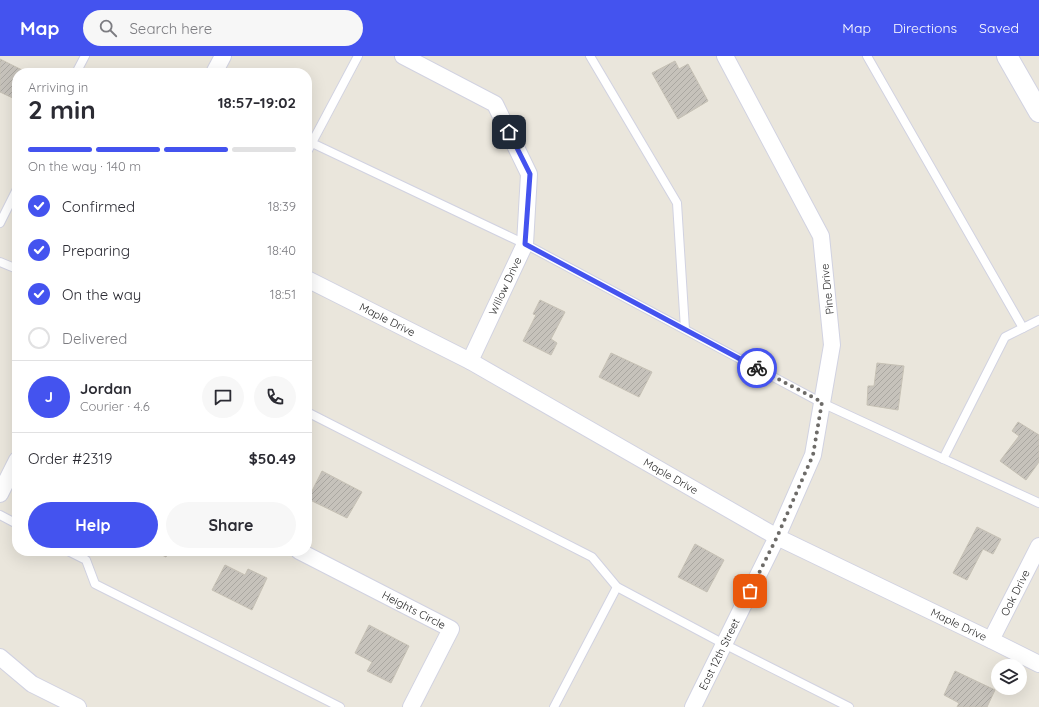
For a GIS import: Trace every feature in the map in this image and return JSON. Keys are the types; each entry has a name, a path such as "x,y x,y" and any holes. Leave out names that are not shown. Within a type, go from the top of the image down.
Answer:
{"street":[{"path":"217,68 223,56"},
{"name":"Willow Drive","path":"403,56 495,104 530,174 525,244 470,360"},
{"name":"Pine Drive","path":"725,56 821,236 832,345 813,455 777,537"},
{"path":"1007,56 1039,112"},
{"name":"Maple Drive","path":"312,281 470,360 777,537 1039,664"},
{"path":"0,494 12,470"},
{"name":"East 12th Street","path":"693,707 777,537"},
{"name":"Oak Drive","path":"991,640 1039,546"},
{"name":"Heights Circle","path":"309,556 451,629 411,707"},
{"path":"0,657 32,684 78,707"}],"lane":[{"path":"79,68 85,56"},
{"path":"358,56 312,143 525,244 822,402 1039,503"},
{"path":"590,56 677,203 685,329"},
{"path":"868,56 1023,328"},
{"path":"0,223 12,199"},
{"path":"0,262 12,266"},
{"path":"943,459 1005,337 1039,320"},
{"path":"312,415 592,557 617,586 724,644 849,707"},
{"path":"0,515 12,521"},
{"path":"78,556 86,560 95,584 340,707"},
{"path":"554,707 617,586"}],"building":[{"path":"0,59 18,68 12,68 12,98 0,92"},
{"path":"675,61 679,69 688,64 708,101 678,119 652,73"},
{"path":"540,300 565,312 551,339 557,343 551,355 523,341 536,315 533,314"},
{"path":"611,353 652,372 639,397 599,377"},
{"path":"877,363 904,366 898,410 867,405 868,386 874,386"},
{"path":"1018,422 1039,435 1039,462 1026,480 1000,461 1019,436 1012,431"},
{"path":"322,471 362,492 347,518 312,501 312,491"},
{"path":"977,527 1001,539 993,554 983,549 967,580 953,573"},
{"path":"695,544 724,560 707,592 678,577"},
{"path":"225,565 245,575 248,569 267,578 252,610 212,590"},
{"path":"369,625 409,646 391,683 367,671 372,662 355,653"},
{"path":"955,671 991,688 991,695 993,695 987,707 957,707 959,703 944,695"}],"way so far":[{"path":"750,591 777,537 813,455 822,402 757,368"}],"route":[{"path":"509,132 530,174 525,244 757,368"}]}
